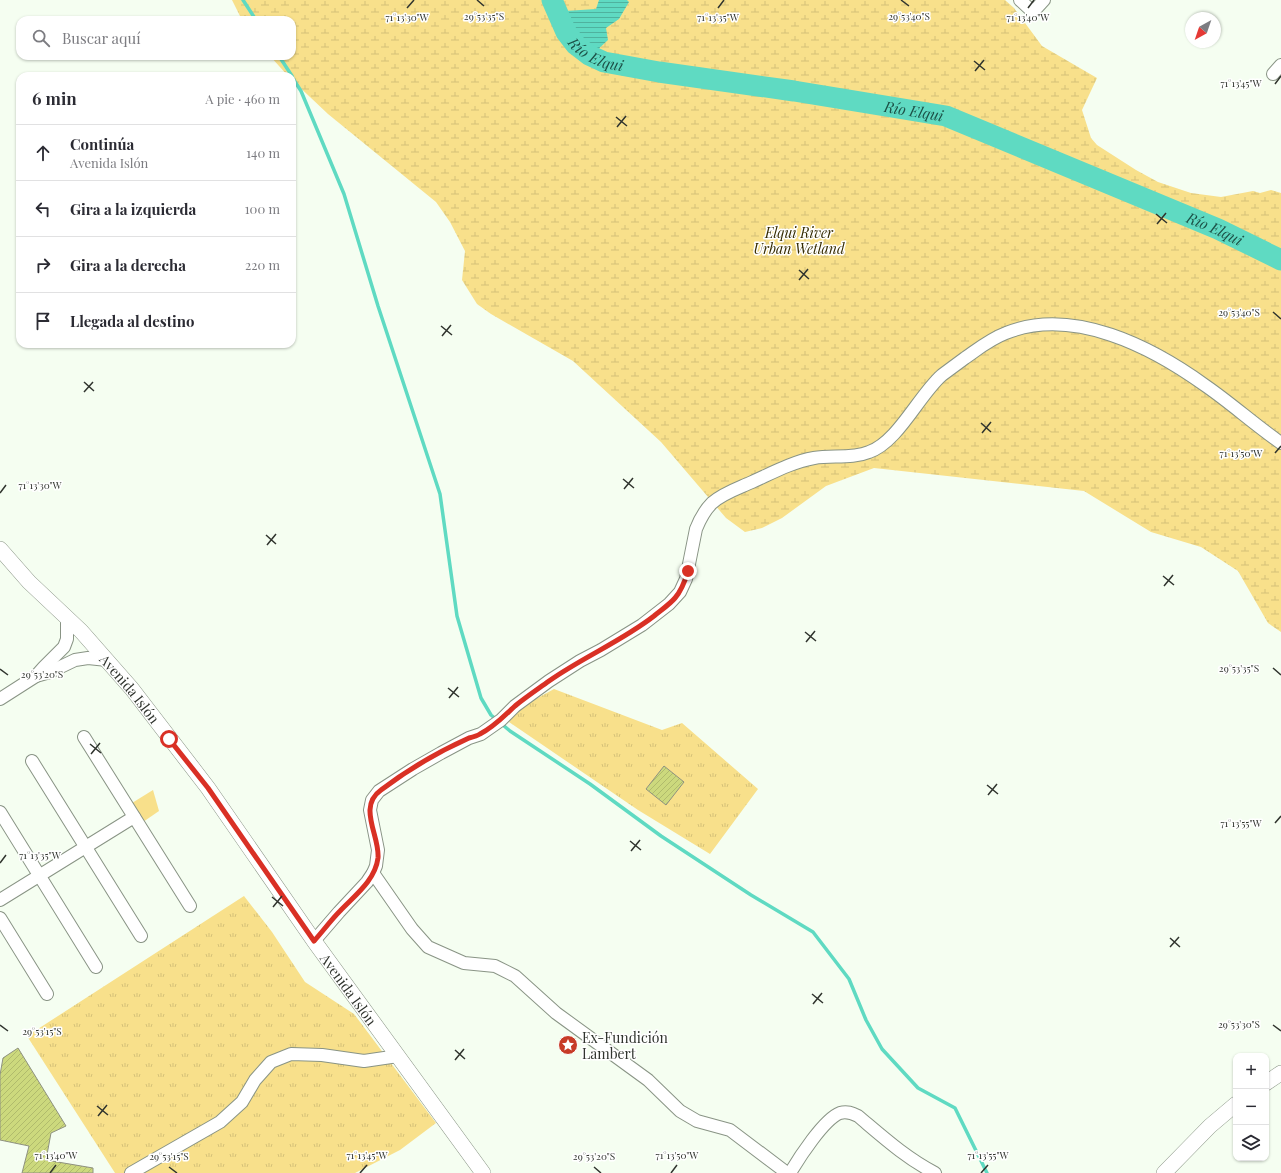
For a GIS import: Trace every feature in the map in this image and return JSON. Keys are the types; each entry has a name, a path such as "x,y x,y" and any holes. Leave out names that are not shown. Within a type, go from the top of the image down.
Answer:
{"main road":[{"name":"Avenida Islón","path":"0,549 29,582 81,631 132,689 208,788 314,941 481,1172"},
{"path":"1269,1081 1281,1073"},
{"path":"1164,1173 1201,1135 1233,1107"}],"street":[{"path":"1020,0 1034,12 1044,0"},
{"path":"314,941 374,873 378,850 370,810 375,795 379,791 413,769 469,738 481,734 549,681 642,625 675,598 684,586 694,538 699,522 703,514 713,502 727,494 803,461 824,457 861,455 875,450 882,445 899,427 927,391 941,376 985,344 1006,333 1028,326 1053,324 1094,329 1120,339 1159,356 1190,374 1281,443"},
{"path":"0,699 36,676 64,647 67,618"},
{"path":"36,676 50,672 75,660 88,658 107,660"},
{"path":"84,737 190,906"},
{"path":"32,761 141,936"},
{"path":"0,812 96,967"},
{"path":"0,900 134,817"},
{"path":"374,873 412,929 428,947 464,963 495,966 515,976 556,1013 648,1080 680,1111 697,1121 730,1130 788,1173 814,1137 834,1117 840,1113 846,1112 858,1116 900,1152 917,1164 935,1173"},
{"path":"0,918 47,994"},
{"path":"131,1173 220,1122 242,1102 255,1080 271,1062 291,1054 322,1055 364,1061 398,1056"}],"green space":[{"name":"Elqui River Urban Wetland","path":"232,0 1005,0 1014,8 1042,46 1097,78 1082,110 1091,138 1097,145 1158,182 1191,193 1221,197 1253,191 1260,193 1271,190 1281,193 1281,632 1268,623 1238,571 1201,547 1151,532 1084,491 874,468 826,486 782,518 762,528 745,532 726,518 661,442 573,361 491,314 477,304 462,280 465,251 450,222 436,202 328,114 296,84 296,72 284,72 274,60 296,60 296,16 240,16"},
{"path":"554,689 662,730 682,723 758,789 710,854 638,810 509,722 521,707"},
{"path":"153,790 159,811 143,822 132,803"},
{"path":"244,896 272,932 305,982 354,1014 436,1123 400,1150 355,1173 115,1173 27,1036"}],"water":[{"path":"599,0 627,0 629,2 619,19 606,28 608,40 593,54 576,29 568,23 565,11 596,9"}],"building":[{"path":"664,766 684,782 666,805 646,789"},
{"path":"18,1048 66,1126 51,1133 46,1160 93,1168 93,1173 22,1173 29,1146 0,1140 0,1075 3,1058"}],"waterway":[{"path":"243,0 253,16"},
{"name":"Río Elqui","path":"552,0 566,32 576,45 589,55 604,62 659,72 794,91 946,116 1218,229 1281,260"},
{"path":"282,60 289,72"},
{"path":"296,83 301,91 344,194 378,306 440,494 457,616 481,698 491,715 510,731 590,784 661,836 751,895 813,932 849,979 866,1020 882,1049 918,1088 955,1108 987,1173"}],"place":[{"name":"Ex-Fundición Lambert","path":"568,1045"}],"route":[{"path":"169,739 208,788 314,941 339,912 359,892 374,873 378,858 378,850 370,810 372,800 379,791 441,753 469,738 481,734 501,720 515,706 549,681 642,625 675,598 684,586 688,571"}]}
